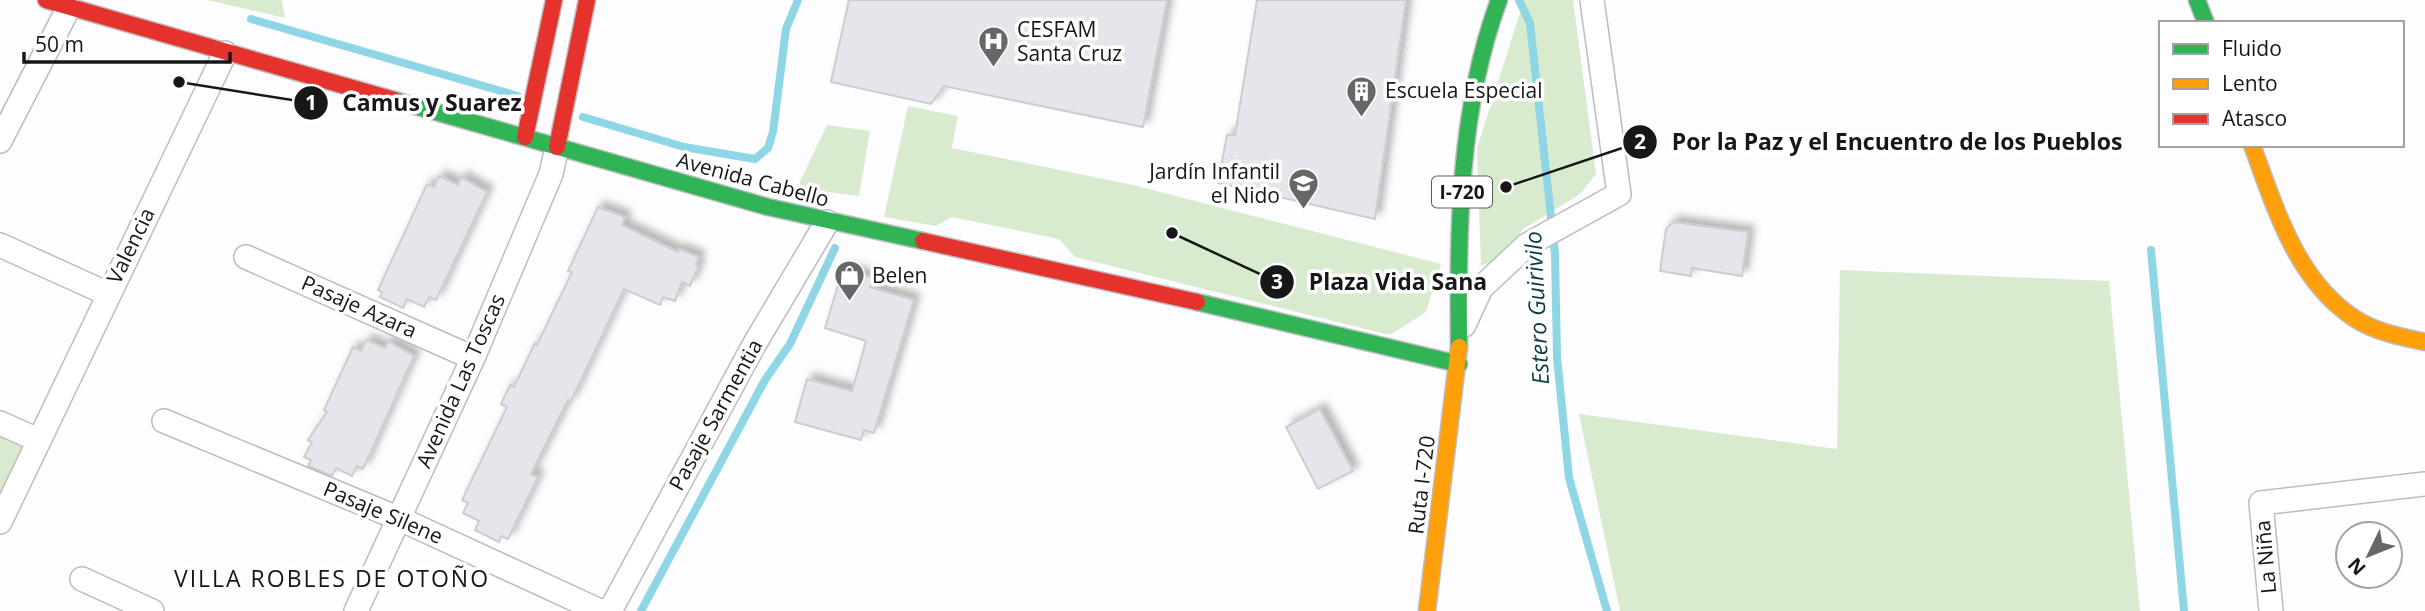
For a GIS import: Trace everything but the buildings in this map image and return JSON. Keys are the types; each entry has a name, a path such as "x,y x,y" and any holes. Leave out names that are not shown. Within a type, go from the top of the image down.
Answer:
{"street":[{"name":"Avenida Cabello","path":"46,0 557,148 827,222 1136,287 1459,364"},
{"path":"525,137 554,0"},
{"path":"557,148 587,0"},
{"name":"I-720","path":"1459,364 1461,331 1458,270 1464,149 1490,24 1499,0"},
{"path":"1461,331 1481,288 1527,246 1619,194 1592,0"},
{"path":"2197,0 2205,21"},
{"path":"0,141 69,7"},
{"name":"Valencia","path":"0,522 225,53"},
{"path":"2253,147 2296,257 2330,298 2365,328 2425,342"},
{"name":"Avenida Las Toscas","path":"356,611 473,358 551,174 557,148"},
{"name":"Pasaje Sarmentia","path":"610,611 754,345 827,222"},
{"path":"0,245 108,294"},
{"name":"Pasaje Azara","path":"246,257 473,358"},
{"name":"Ruta I-720","path":"1427,611 1459,364"},
{"name":"Pasaje Silene","path":"164,421 400,519 600,611"},
{"path":"0,423 38,440"},
{"name":"La Niña","path":"2271,611 2261,503 2425,484"},
{"path":"82,579 152,611"}],"green space":[{"path":"207,0 282,0 285,18"},
{"path":"1524,0 1573,0 1596,174 1580,194 1523,229 1504,256 1481,266 1477,148"},
{"path":"908,106 958,116 952,148 1133,185 1441,264 1426,312 1390,335 1075,257 1059,239 952,217 936,226 884,217"},
{"path":"827,125 870,131 859,196 797,188"},
{"path":"1840,270 2109,281 2140,611 1620,611 1579,414 1837,449"},
{"path":"0,431 24,444 27,451 0,512"}],"waterway":[{"path":"583,117 684,147 755,159 768,148 773,132 786,29 798,0"},
{"name":"Estero Guirivilo","path":"1519,0 1530,23 1555,254 1557,357 1569,478 1607,611"},
{"path":"251,19 518,96"},
{"path":"641,611 765,380 790,344 835,248"},
{"path":"2151,250 2184,611"}],"traffic: fast":[{"path":"1459,347 1460,215 1468,128 1485,42 1499,0"},
{"path":"2197,0 2205,21"},
{"path":"394,100 768,207 923,241"},
{"path":"1197,302 1459,364"}],"traffic: slow":[{"path":"2253,147 2290,241 2317,284 2334,302 2362,323 2425,342"},
{"path":"1427,611 1459,347"}],"traffic: jam":[{"path":"46,0 394,100"},
{"path":"525,137 554,0"},
{"path":"557,147 587,0"},
{"path":"923,241 1197,302"}],"place":[{"name":"CESFAM Santa Cruz","path":"994,69"},
{"name":"Camus y Suarez","path":"179,82"},
{"name":"Escuela Especial","path":"1362,118"},
{"name":"Por la Paz y el Encuentro de los Pueblos","path":"1506,187"},
{"name":"Jardín Infantil el Nido","path":"1303,211"},
{"name":"Plaza Vida Sana","path":"1172,233"},
{"name":"Belen","path":"849,303"}],"district":[{"name":"VILLA ROBLES DE OTOÑO","path":"332,579"}]}
